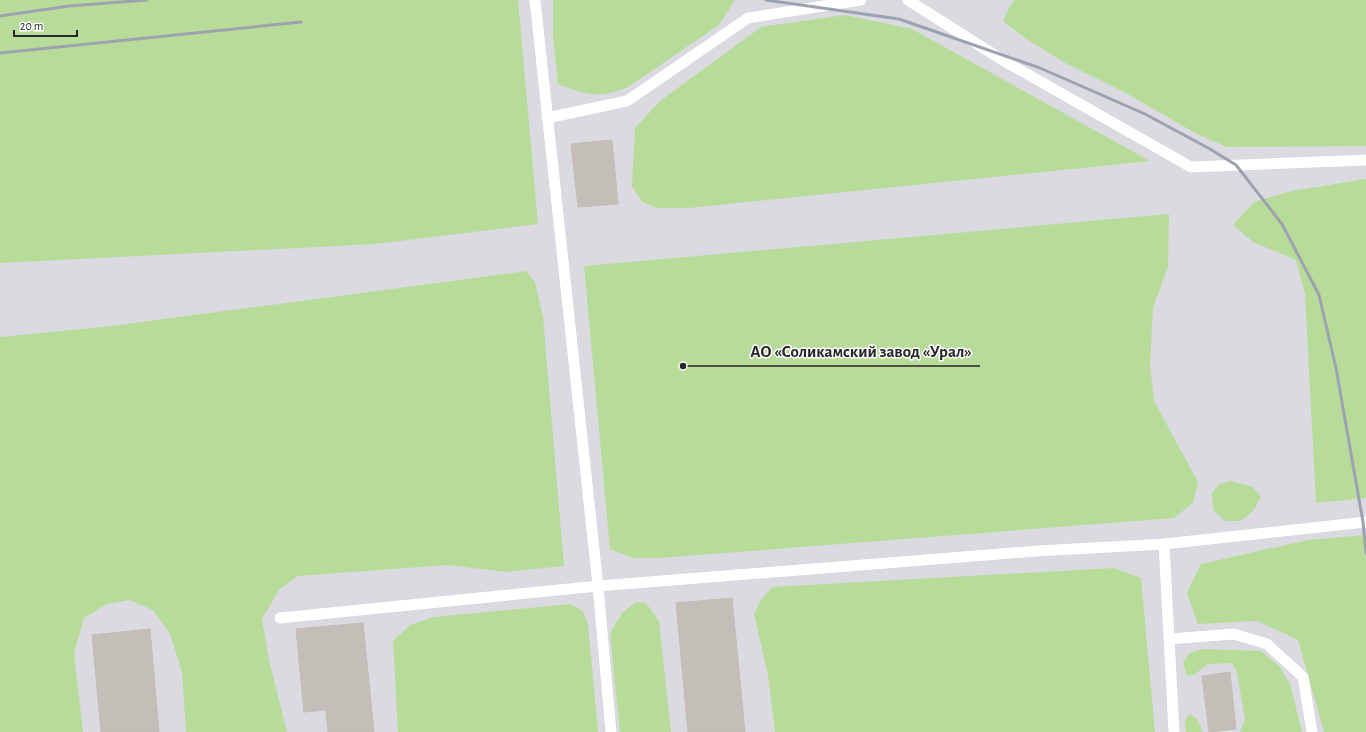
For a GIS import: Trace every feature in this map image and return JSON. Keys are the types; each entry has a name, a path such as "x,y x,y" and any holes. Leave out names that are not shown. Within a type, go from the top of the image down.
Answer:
{"lane":[{"path":"535,0 598,586 611,732"},
{"path":"547,118 627,101 748,18 861,0"},
{"path":"908,0 1004,61 1191,167 1366,160"},
{"path":"280,618 598,586 1038,551 1164,544 1366,522"},
{"path":"1164,544 1174,732"},
{"path":"1169,639 1234,634 1267,644 1302,678 1312,732"}],"shaded area":[{"path":"0,0 1366,0 1366,732 0,732"}],"green space":[{"path":"0,0 518,0 538,224 375,244 0,263"},
{"path":"553,0 735,0 719,25 628,87 609,93 593,94 576,91 558,84 553,36"},
{"path":"1015,0 1366,0 1366,146 1227,147 1197,134 1124,92 1067,64 1025,38 1003,21 1010,6"},
{"path":"845,15 912,29 1150,161 689,208 657,208 642,202 632,186 635,128 660,101 761,27"},
{"path":"1366,179 1366,498 1316,503 1305,294 1296,260 1253,242 1233,225 1254,202 1292,191"},
{"path":"1169,214 1168,267 1153,307 1150,365 1154,401 1198,482 1193,503 1174,518 660,558 633,558 610,549 584,266"},
{"path":"526,271 535,282 543,317 564,566 506,572 448,565 298,576 279,590 262,619 269,660 287,732 186,732 182,672 170,634 153,610 129,600 107,604 84,618 74,653 83,732 0,732 0,337 112,326"},
{"path":"1230,481 1253,487 1261,497 1253,511 1241,521 1225,521 1213,510 1212,493 1219,484"},
{"path":"1366,535 1366,732 1324,732 1298,640 1257,621 1198,624 1187,593 1201,564 1308,540"},
{"path":"1114,568 1141,578 1155,732 775,732 768,675 754,614 760,601 772,587"},
{"path":"636,602 646,603 659,621 671,732 620,732 610,633 622,613"},
{"path":"570,604 583,611 588,625 598,732 398,732 393,641 410,625 434,617"},
{"path":"1203,649 1261,651 1279,666 1290,684 1302,732 1240,732 1245,720 1237,672 1232,663 1208,664 1195,674 1187,676 1183,662 1190,653"},
{"path":"1189,714 1197,719 1203,732 1186,732 1185,721"}],"building":[{"path":"612,140 618,204 578,207 571,144"},
{"path":"732,598 745,732 688,732 676,603"},
{"path":"363,623 374,732 328,732 326,710 304,712 296,629"},
{"path":"150,629 159,732 101,732 92,635"},
{"path":"1230,672 1236,729 1209,732 1202,676"}],"railway":[{"path":"0,16 69,6 147,0"},
{"path":"766,0 899,19 1040,68 1145,114 1210,149 1236,165 1282,224 1319,295 1336,368 1363,522 1366,553"},
{"path":"0,53 301,22"}],"place":[{"name":"АО «Соликамский завод «Урал»","path":"683,366"}]}
